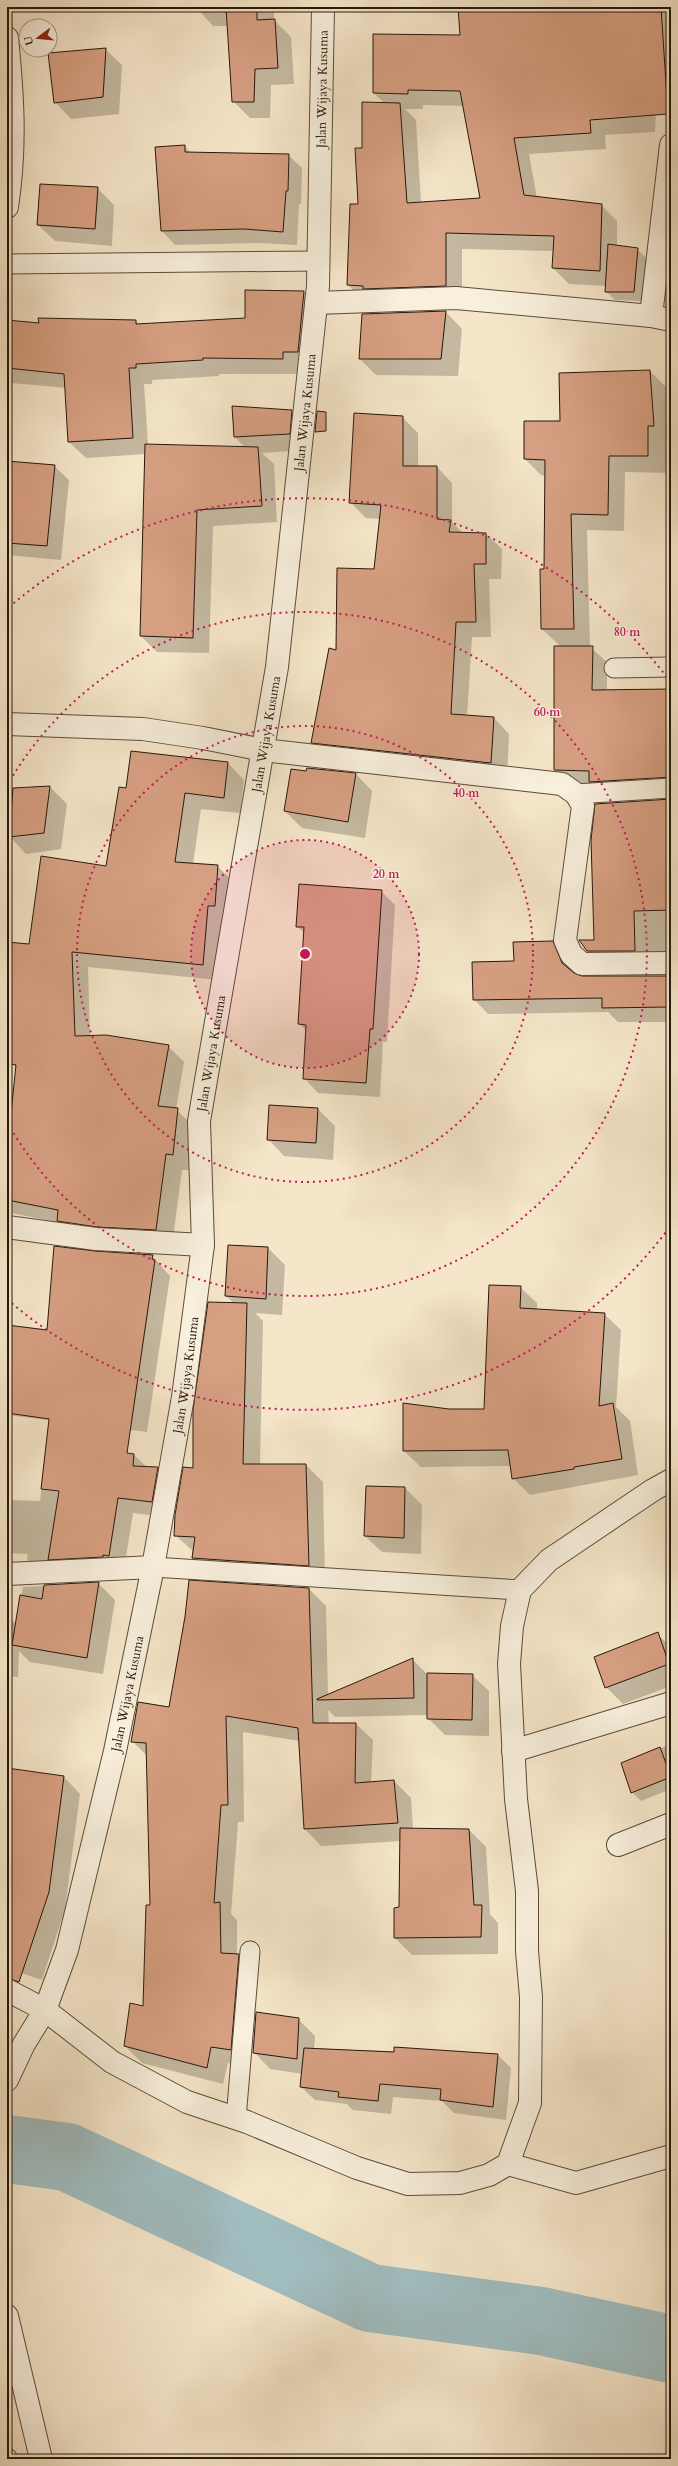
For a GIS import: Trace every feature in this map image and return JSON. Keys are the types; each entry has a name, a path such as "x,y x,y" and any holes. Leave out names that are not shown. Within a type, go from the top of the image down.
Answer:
{"street":[{"name":"Jalan Wijaya Kusuma","path":"7,2080 24,2044 45,2010 69,1942 115,1751 153,1567 183,1397 203,1245 199,1121 277,667 316,302 319,261 323,7"},
{"path":"7,38 14,102 13,166 7,207"},
{"path":"316,302 456,298 661,318 671,145"},
{"path":"7,724 143,729 203,738 263,750 562,784 576,794 583,806 565,940 571,954 582,964 671,963"},
{"path":"7,1227 96,1239 203,1245"},
{"path":"7,1990 45,2010 112,2062 187,2102 236,2119 357,2168 408,2184 460,2183 489,2175 508,2164 530,2103 531,1997 527,1951 527,1891 516,1799 509,1664 512,1626 520,1590 549,1560 653,1490 671,1480"},
{"path":"7,1574 153,1567"},
{"path":"513,1751 671,1703"},
{"path":"618,1845 671,1824"},
{"path":"508,2164 576,2184 671,2156"},
{"path":"7,2316 41,2459"}],"lane":[{"path":"7,264 319,261"},
{"path":"614,668 671,667"},
{"path":"576,794 671,788"},
{"path":"153,1567 520,1590"},
{"path":"236,2119 250,1951"}],"building":[{"path":"226,7 257,7 257,20 275,19 278,68 255,69 254,102 232,102"},
{"path":"458,7 661,7 668,114 590,120 591,133 514,138 524,195 602,204 600,271 552,268 554,236 446,233 446,286 363,289 363,286 347,285 350,204 358,204 355,148 362,148 362,102 400,103 407,203 480,198 460,91 408,90 408,94 373,93 373,34 460,35"},
{"path":"106,48 103,97 54,103 49,58 58,58 58,52"},
{"path":"185,145 185,152 289,154 288,191 286,191 283,232 244,229 161,231 155,147"},
{"path":"40,184 98,187 95,229 37,225"},
{"path":"608,244 638,248 634,292 605,292"},
{"path":"245,290 304,291 298,352 283,352 283,359 203,358 203,360 136,364 136,368 129,368 133,438 68,442 64,374 7,368 7,320 39,323 38,318 136,320 136,324 245,318"},
{"path":"446,311 441,359 359,359 362,314"},
{"path":"650,370 654,426 648,426 648,456 609,456 608,515 571,514 574,629 541,629 540,569 544,569 545,460 524,459 524,421 560,421 559,373"},
{"path":"232,406 292,410 290,434 234,437"},
{"path":"317,411 326,412 326,431 315,432"},
{"path":"354,413 403,416 403,466 437,466 437,519 451,520 449,532 486,533 486,564 474,564 476,622 456,622 451,714 494,717 491,763 311,743 329,648 336,650 337,568 374,569 381,505 349,503"},
{"path":"145,444 258,447 262,506 197,510 193,638 140,636"},
{"path":"7,461 55,465 47,546 7,543"},
{"path":"554,646 593,646 592,690 671,689 671,777 589,782 589,771 554,770"},
{"path":"131,751 228,762 224,798 185,793 175,862 218,865 215,906 208,906 203,965 72,952 75,1036 106,1035 169,1045 158,1106 178,1108 173,1155 166,1154 156,1230 97,1227 57,1221 58,1210 7,1200 7,1152 16,1065 7,1063 7,942 29,944 41,856 106,866 119,787 126,788"},
{"path":"307,768 356,773 348,822 284,811 291,769 306,771"},
{"path":"50,786 44,833 9,837 13,788"},
{"path":"671,799 671,910 634,911 635,951 587,951 579,940 594,940 591,840 595,804"},
{"path":"299,884 382,890 373,1029 370,1029 366,1083 303,1079 306,1025 298,1024 304,927 296,927"},
{"path":"553,941 562,963 574,973 582,976 667,976 667,1007 602,1008 602,998 473,1000 472,962 514,961 513,942"},
{"path":"269,1105 318,1108 316,1143 267,1140"},
{"path":"228,1245 268,1247 266,1299 225,1296"},
{"path":"54,1246 95,1251 153,1255 152,1259 155,1260 127,1453 134,1454 133,1466 158,1467 152,1502 118,1498 109,1556 103,1555 103,1557 48,1560 59,1491 41,1489 49,1419 7,1413 7,1325 47,1330"},
{"path":"489,1285 521,1286 520,1308 605,1313 599,1406 613,1403 622,1459 574,1467 574,1469 512,1479 508,1450 403,1451 403,1403 449,1409 484,1409"},
{"path":"208,1302 247,1303 243,1464 306,1464 309,1566 192,1558 195,1537 174,1536 175,1515 183,1467 193,1468 193,1410"},
{"path":"366,1486 405,1487 404,1538 364,1536"},
{"path":"189,1580 309,1588 313,1723 356,1723 355,1783 394,1780 398,1823 304,1829 298,1728 226,1716 228,1805 221,1805 214,1903 220,1902 221,1953 239,1954 231,2050 211,2047 207,2068 124,2046 130,2003 143,2006 146,1905 150,1905 146,1743 131,1742 138,1702 169,1707 185,1617"},
{"path":"99,1582 87,1658 12,1645 20,1595 42,1599 44,1585"},
{"path":"658,1632 669,1664 605,1688 594,1657"},
{"path":"413,1658 414,1698 317,1700 317,1699"},
{"path":"427,1673 473,1674 472,1720 427,1719"},
{"path":"660,1747 671,1777 631,1793 621,1763"},
{"path":"7,1768 64,1776 49,1892 19,1982 7,1978"},
{"path":"400,1828 469,1829 474,1905 482,1905 481,1937 394,1938 394,1908 399,1907"},
{"path":"256,2012 299,2018 297,2059 253,2053"},
{"path":"394,2047 498,2054 493,2107 440,2100 441,2089 380,2084 378,2101 338,2097 339,2092 300,2087 304,2048 394,2052"}],"waterway":[{"path":"7,2149 67,2157 370,2298 541,2321 671,2349"}]}
